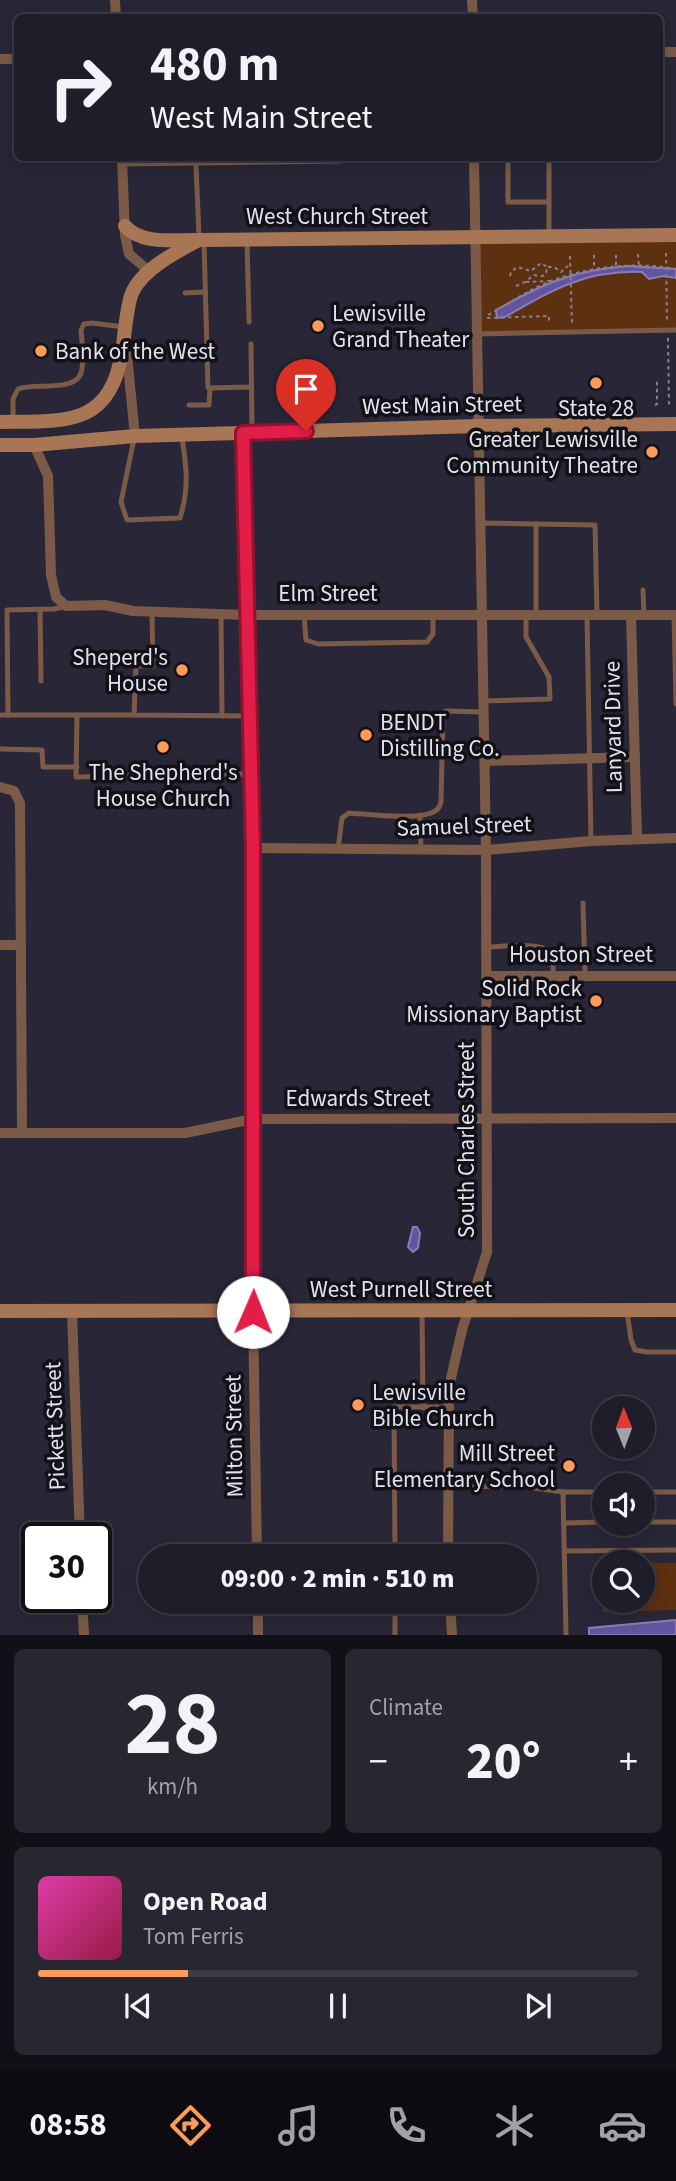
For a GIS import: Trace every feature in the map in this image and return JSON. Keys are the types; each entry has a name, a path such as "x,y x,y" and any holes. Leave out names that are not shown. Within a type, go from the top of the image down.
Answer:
{"main road":[{"path":"125,226 132,234 145,238 202,240"},
{"name":"West Church Street","path":"6,422 52,421 73,417 104,401 120,370 132,292 149,271 174,253 202,240 676,234"},
{"name":"West Main Street","path":"0,445 34,445 135,436 477,426 676,424"},
{"name":"West Purnell Street","path":"0,1311 676,1310"}],"street":[{"path":"122,161 129,254 149,271"},
{"name":"South Charles Street","path":"448,1544 449,1387 461,1333 470,1312 486,1252 486,850 474,161"},
{"path":"126,330 135,436"},
{"name":"Milton Street","path":"247,433 246,614 253,848 253,1312 257,1544"},
{"path":"34,445 48,476 51,575 56,597 66,606"},
{"name":"Elm Street","path":"66,606 105,606 152,612 246,614 675,615"},
{"name":"Lanyard Drive","path":"631,615 637,838"},
{"path":"485,761 635,757"},
{"path":"0,787 14,791 20,803 22,1133"},
{"name":"Samuel Street","path":"253,848 486,850 637,838 676,838"},
{"path":"0,945 21,945"},
{"name":"Houston Street","path":"487,975 676,976"},
{"name":"Edwards Street","path":"0,1133 185,1133 253,1119 676,1118"},
{"name":"Pickett Street","path":"72,1312 79,1522"},
{"path":"83,1613 84,1635"},
{"path":"258,1614 258,1635"},
{"path":"451,1614 453,1635"}],"lane":[{"path":"122,161 196,164 340,161"},
{"path":"508,161 508,202 549,202"},
{"path":"549,161 549,237"},
{"path":"189,405 209,405 210,388 196,164"},
{"path":"247,240 249,322"},
{"path":"185,293 205,292"},
{"path":"6,422 18,389 27,385 70,385 76,381 82,372 84,324 92,323 126,330"},
{"path":"476,334 676,330"},
{"path":"247,433 251,344"},
{"path":"210,388 251,387"},
{"path":"135,436 121,502 127,520 180,519 186,498 188,473 182,435"},
{"path":"480,523 595,525 589,758 591,841"},
{"path":"338,849 342,818 349,813 420,815 433,813 439,808 443,714 446,711 550,699 549,677 526,637 531,614 536,524"},
{"path":"643,590 644,615"},
{"path":"8,715 6,610 66,606"},
{"path":"40,609 41,681"},
{"path":"135,715 136,666 153,666 152,612"},
{"path":"221,613 222,716"},
{"path":"304,614 306,640 318,644 427,642 433,634 433,613"},
{"path":"675,615 676,704"},
{"path":"0,715 249,716"},
{"path":"77,715 76,777 251,774"},
{"path":"0,749 42,750 43,767 76,767"},
{"path":"420,815 421,850"},
{"path":"583,903 585,974"},
{"path":"487,947 542,946 551,953 553,975"},
{"path":"627,1311 635,1350 676,1352"},
{"path":"422,1312 422,1408"},
{"path":"395,1544 394,1407 447,1408"},
{"path":"448,1487 520,1486 563,1492 592,1492"},
{"path":"563,1492 566,1635"},
{"path":"655,1492 676,1492"},
{"path":"564,1523 592,1522"},
{"path":"655,1522 676,1522"},
{"path":"565,1551 676,1550"},
{"path":"395,1614 395,1635"}],"path":[{"path":"666,253 667,321"},
{"path":"638,254 639,266"},
{"path":"594,255 594,270"},
{"path":"616,255 616,267"},
{"path":"570,256 572,332"},
{"path":"531,271 538,264 564,272 570,263"},
{"path":"510,276 517,267 531,271 533,275"},
{"path":"533,275 543,276 548,270 547,267"},
{"path":"559,323 549,324 549,316 482,318 530,291 570,276 616,267 676,269"},
{"path":"526,282 533,275"},
{"path":"516,286 526,282 554,281"},
{"path":"668,337 669,407"},
{"path":"655,405 657,381"}],"shaded area":[{"path":"676,235 676,330 476,334 474,238"},
{"path":"628,266 676,269 676,278 663,276 649,279 642,272 603,274 554,290 505,317 497,318 496,310 559,280 591,271"},
{"path":"413,1227 417,1227 420,1233 418,1248 413,1252 408,1247"},
{"path":"655,1563 676,1563 676,1610 655,1611"},
{"path":"676,1620 676,1635 589,1635 589,1628"}],"place":[{"name":"Lewisville Grand Theater","path":"318,326"},
{"name":"Bank of the West","path":"41,351"},
{"name":"State 28","path":"596,383"},
{"name":"Greater Lewisville Community Theatre","path":"652,452"},
{"name":"Sheperd's House","path":"182,670"},
{"name":"BENDT Distilling Co.","path":"366,735"},
{"name":"The Shepherd's House Church","path":"163,747"},
{"name":"Solid Rock Missionary Baptist","path":"596,1001"},
{"name":"Lewisville Bible Church","path":"358,1405"},
{"name":"Mill Street Elementary School","path":"569,1466"}],"route":[{"path":"253,1312 253,848 243,433 306,431"}]}
